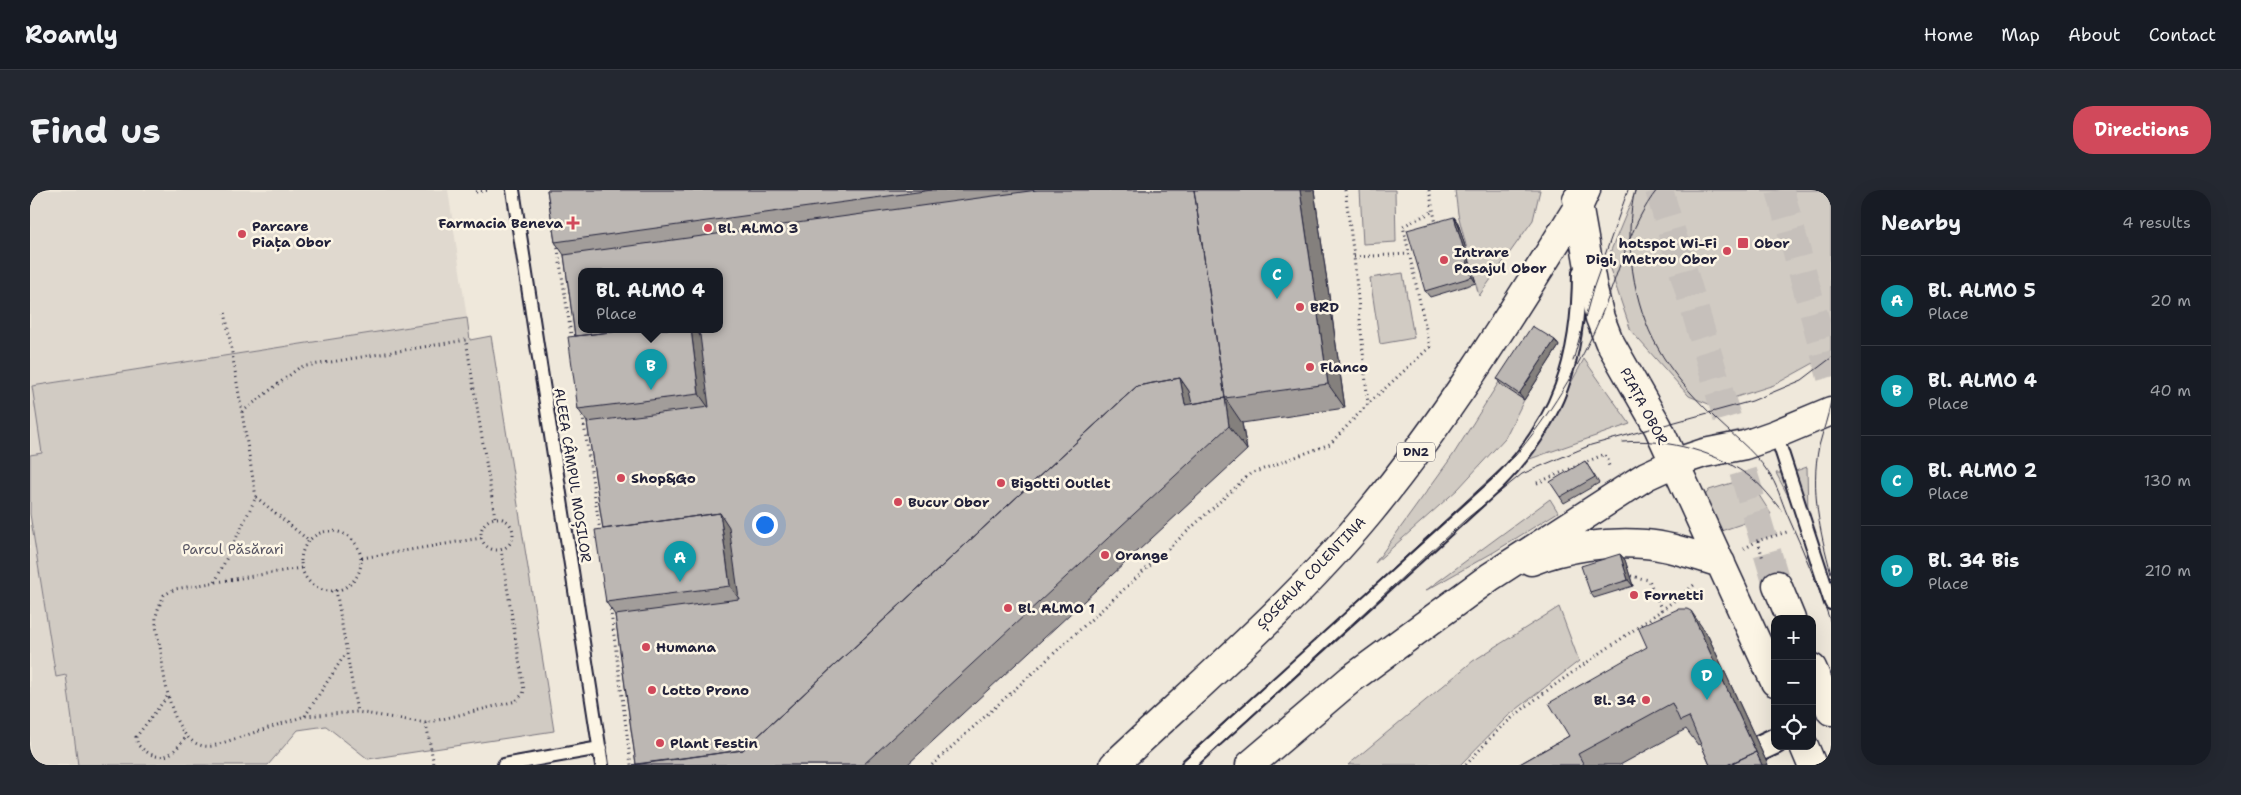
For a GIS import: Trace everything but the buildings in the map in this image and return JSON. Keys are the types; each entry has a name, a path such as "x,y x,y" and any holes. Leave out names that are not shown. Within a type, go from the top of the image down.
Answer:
{"main road":[{"name":"PIAȚA OBOR","path":"1580,195 1600,318 1609,341 1651,413 1771,673"},
{"name":"ȘOSEAUA COLENTINA","path":"1114,765 1298,592 1370,512 1464,384 1580,195"},
{"path":"1250,765 1351,679 1490,577 1646,476 1674,463 1776,434 1831,411"},
{"path":"1490,577 1539,558 1569,550 1611,544 1647,544 1721,563"},
{"path":"1770,573 1789,615"},
{"path":"1816,677 1831,712"},
{"path":"1806,750 1812,765"}],"lane":[{"name":"ALEEA CÂMPUL MOȘILOR","path":"513,190 602,765"},
{"path":"1188,765 1497,484 1527,450 1549,417 1563,387 1576,333 1579,293 1580,195"},
{"path":"1776,434 1831,602"},
{"path":"504,765 600,748"}],"path":[{"path":"476,192 489,190"},
{"path":"1345,190 1354,257 1368,404"},
{"path":"1429,190 1432,212 1438,228"},
{"path":"932,765 1250,474 1330,444 1368,404 1430,347 1403,226 1432,212"},
{"path":"556,238 572,344"},
{"path":"1354,257 1408,254"},
{"path":"215,582 256,497 226,312"},
{"path":"242,412 300,367 466,340 495,517"},
{"name":"ALEEA CÂMPUL MOȘILOR","path":"581,403 601,539"},
{"path":"1537,483 1605,454 1610,465 1602,470"},
{"path":"256,497 308,540"},
{"path":"495,517 508,521 514,532 512,542 501,550 491,549 481,538 484,524 495,517"},
{"path":"1466,765 1505,724 1576,669 1662,611 1721,563 1758,541 1805,526"},
{"path":"326,530 336,530 354,540 362,558 361,568 357,577 350,585 336,590 321,590 312,585 301,568 300,558 308,540 326,530"},
{"path":"362,558 481,538"},
{"path":"1758,541 1770,573"},
{"path":"301,568 175,589 164,595 156,618 167,697 186,736 198,746 213,746 305,716 357,712 426,723 516,701 523,694 501,550"},
{"path":"1620,577 1628,574 1649,580 1662,611"},
{"path":"336,590 357,712"},
{"path":"609,598 631,765"},
{"path":"305,716 346,652"},
{"path":"167,697 136,737 138,746 155,758 165,759 173,754 186,736"},
{"path":"426,723 434,765"}],"shaded area":[{"name":"Parcare Piața Obor","path":"30,190 448,190 467,318 32,386 43,453 30,455"},
{"path":"30,514 56,677 66,675 78,765 30,765"}],"green space":[{"path":"1360,190 1395,190 1396,242 1363,244"},
{"path":"1455,190 1540,190 1533,220 1479,296 1458,214"},
{"path":"1636,190 1831,190 1831,350 1821,359 1774,385 1711,405 1689,396 1631,331 1607,260"},
{"path":"1403,273 1414,338 1380,344 1370,278"},
{"name":"Parcul Păsărari","path":"467,318 470,340 491,336 554,731 368,759 326,726 298,730 268,765 78,765 66,675 56,677 30,514 30,455 42,453 32,386"},
{"path":"1584,359 1630,424 1524,461 1552,418"},
{"path":"1499,382 1524,400 1505,438 1458,489 1375,563 1453,455"},
{"path":"1807,467 1808,514 1798,515 1776,473 1790,473"},
{"path":"1735,482 1757,492 1771,514 1718,532 1702,500 1709,490"},
{"path":"1550,499 1558,512 1494,552 1425,591"},
{"path":"1559,607 1579,661 1508,716 1460,765 1348,765 1473,661"}],"tunnel":[{"path":"1659,190 1777,585"},
{"path":"1780,190 1831,377"}],"tram line":[{"path":"1573,361 1593,289 1628,190"},
{"path":"1635,190 1630,229 1630,250 1637,292 1649,331 1663,357 1682,382 1717,420 1755,456 1771,477 1831,623"},
{"path":"1179,765 1515,456 1551,408 1583,354 1606,302 1631,235 1647,204 1657,190"},
{"path":"1826,190 1831,205"},
{"path":"1198,765 1465,520 1522,474 1591,445 1752,401 1802,380 1831,358"},
{"path":"1831,401 1816,462 1816,494 1820,526 1831,573"},
{"path":"1623,442 1657,442 1708,454 1739,469 1753,479 1781,510"}],"place":[{"name":"Farmacia Beneva","path":"573,223"},
{"name":"Bl. ALMO 3","path":"708,228"},
{"name":"Parcare Piața Obor","path":"242,234"},
{"name":"Obor","path":"1743,243"},
{"name":"hotspot Wi-Fi Digi, Metrou Obor","path":"1727,251"},
{"name":"Intrare Pasajul Obor","path":"1444,260"},
{"name":"Bl. ALMO 2","path":"1277,299"},
{"name":"BRD","path":"1300,307"},
{"name":"Flanco","path":"1310,367"},
{"name":"Bl. ALMO 4","path":"651,390"},
{"name":"Shop&Go","path":"621,478"},
{"name":"Bigotti Outlet","path":"1001,483"},
{"name":"Bucur Obor","path":"898,502"},
{"name":"Orange","path":"1105,555"},
{"name":"Bl. ALMO 5","path":"680,582"},
{"name":"Fornetti","path":"1634,595"},
{"name":"Bl. ALMO 1","path":"1008,608"},
{"name":"Humana","path":"646,647"},
{"name":"Lotto Prono","path":"652,690"},
{"name":"Bl. 34","path":"1646,700"},
{"name":"Bl. 34 Bis","path":"1707,700"},
{"name":"Plant Festin","path":"660,743"}]}
